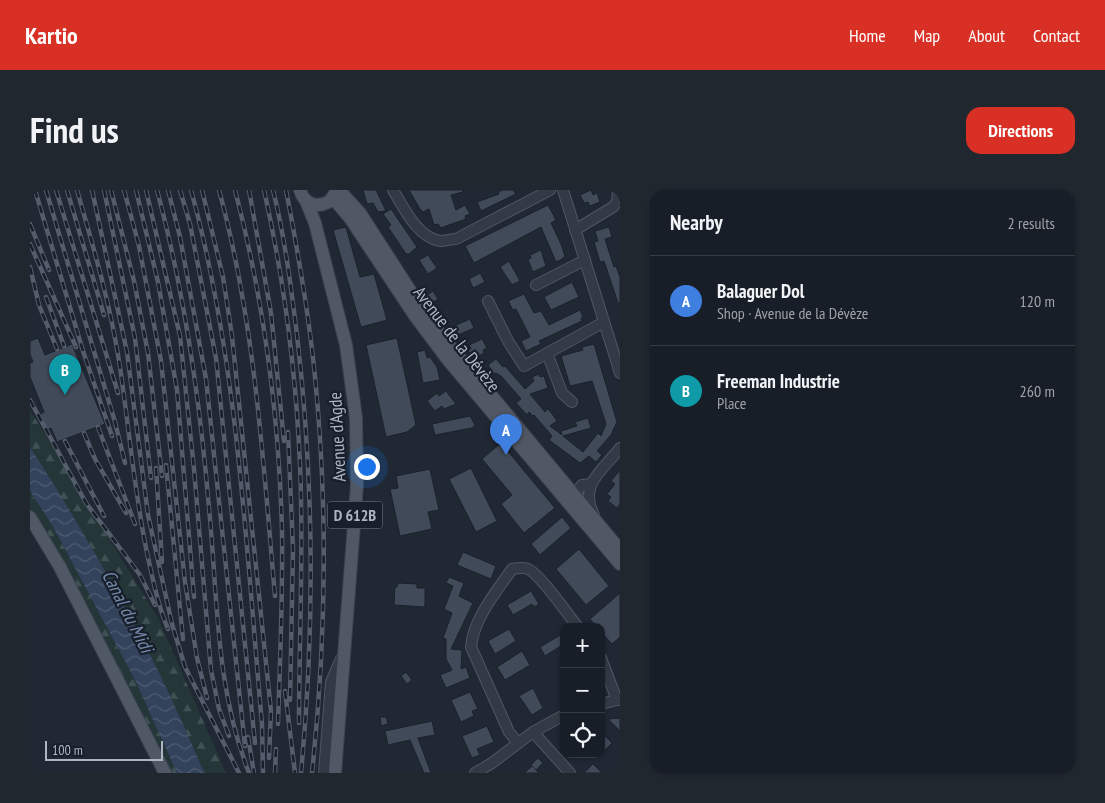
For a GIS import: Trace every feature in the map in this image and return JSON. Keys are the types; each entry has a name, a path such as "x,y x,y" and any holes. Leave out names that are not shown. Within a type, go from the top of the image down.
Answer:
{"main road":[{"path":"315,223 321,205 336,193"},
{"name":"Avenue de la Dévèze","path":"336,193 350,218 415,316 448,360 530,457 615,550"},
{"name":"Avenue de la Dévèze","path":"336,193 360,214 431,323 544,460 581,493 615,550 620,564"},
{"path":"303,196 321,205"},
{"name":"Avenue d'Agde","path":"303,196 315,223 346,345 356,418 357,494 349,616 344,654 335,773"},
{"path":"30,517 60,567 165,773"}],"street":[{"path":"393,190 418,228 426,235 440,240 456,239 550,190"},
{"path":"563,190 620,373"},
{"path":"575,230 612,207 617,202 619,192"},
{"path":"536,285 585,260"},
{"path":"488,301 508,341 524,366 604,322"},
{"path":"547,353 562,393 572,402"},
{"path":"581,493 620,448"},
{"path":"530,457 551,474 581,493 596,527 615,550"},
{"path":"518,743 509,732 471,647 476,625 512,569 519,567 529,569 540,580 575,623"},
{"path":"324,773 331,682 344,654"},
{"path":"605,667 619,700 605,703"},
{"path":"475,773 533,732 560,717"},
{"path":"533,732 570,773"}],"green space":[{"path":"30,410 158,618 226,773 204,773 171,698 118,598 30,447"},
{"path":"30,491 52,525 135,680 177,773 158,773 137,734 105,662 30,524"}],"water":[{"path":"30,447 79,525 146,647 167,688 204,773 177,773 135,680 52,525 30,491"}],"building":[{"path":"363,190 376,190 386,211 378,212 373,203 367,204"},
{"path":"409,190 463,190 463,192 451,195 456,210 465,205 470,214 465,216 466,219 441,228 438,224 434,225 429,209 423,212 420,209"},
{"path":"513,190 516,194 481,211 477,202 499,194 498,192"},
{"path":"591,190 593,195 597,193 600,202 590,206 588,202 584,203 580,195"},
{"path":"548,205 556,220 551,223 565,256 562,259 556,262 541,227 474,263 465,246"},
{"path":"391,209 417,247 409,254 406,254 388,227 391,225 383,214"},
{"path":"346,227 360,277 374,274 387,320 361,327 333,230"},
{"path":"609,227 612,237 605,239 614,267 616,266 620,277 620,303 618,303 604,261 600,262 594,242 598,241 595,231"},
{"path":"541,250 546,266 533,272 528,260 531,258 530,255"},
{"path":"428,255 437,268 428,274 419,260"},
{"path":"509,261 520,281 512,285 500,267"},
{"path":"480,273 485,282 473,288 469,279"},
{"path":"572,282 579,297 551,310 544,297"},
{"path":"433,291 438,299 429,305 424,297"},
{"path":"524,294 534,313 541,311 549,325 580,310 583,317 581,318 582,321 539,341 541,344 526,351 521,341 530,337 516,309 513,310 508,301"},
{"path":"470,319 474,328 458,335 454,326"},
{"path":"38,338 45,355 72,344 105,424 57,442 51,428 47,430 40,414 44,412 30,377 30,363 33,362 30,354 30,341"},
{"path":"397,338 416,425 407,432 386,437 366,345"},
{"path":"482,339 487,348 483,350 484,353 473,359 468,350 471,349 469,345"},
{"path":"594,344 617,422 611,435 597,451 602,455 596,462 589,456 580,463 549,440 552,436 534,415 529,412 527,415 516,403 521,399 501,376 496,373 494,374 488,365 496,359 503,367 505,366 525,389 534,381 532,377 539,374 540,377 544,376 548,388 530,394 545,412 548,409 553,415 557,421 550,426 562,435 561,431 577,426 575,422 588,418 591,428 563,436 583,452 598,433 601,436 606,424 592,381 570,386 561,356 583,350 582,347"},
{"path":"425,350 427,358 430,357 437,367 440,380 423,383 417,352"},
{"path":"446,391 456,404 444,409 442,406 435,411 427,401 437,393 439,396"},
{"path":"470,416 475,425 472,428 435,435 432,424"},
{"path":"501,443 555,508 524,533 501,504 512,495 482,459"},
{"path":"471,468 497,521 476,532 449,479"},
{"path":"430,469 439,510 428,512 432,529 400,536 390,489 398,488 396,476"},
{"path":"620,470 620,504 617,508 608,501 611,497 607,494 615,484 611,481"},
{"path":"562,517 571,528 540,555 531,544"},
{"path":"579,549 609,586 586,605 556,569"},
{"path":"463,552 496,566 491,579 457,565"},
{"path":"449,577 464,583 459,596 473,603 451,649 462,650 461,669 466,667 470,678 446,688 440,675 452,670 446,659 446,639 443,638 452,613 444,609 453,586 446,583"},
{"path":"398,583 417,584 417,588 425,588 425,607 394,605 395,587 397,587"},
{"path":"531,591 539,604 534,607 532,604 513,615 507,605"},
{"path":"620,593 620,637 612,644 605,636 605,623 594,623 590,619"},
{"path":"509,629 516,641 495,654 488,641"},
{"path":"560,635 560,647 545,656 540,647"},
{"path":"522,651 530,665 505,680 497,667"},
{"path":"406,672 412,680 407,684 401,676"},
{"path":"533,688 543,708 532,715 519,696"},
{"path":"470,692 478,709 472,711 474,716 461,722 451,700"},
{"path":"380,717 386,717 388,724 381,726"},
{"path":"620,718 620,731 608,719"},
{"path":"432,721 435,735 418,738 431,773 424,773 410,740 388,745 385,731"},
{"path":"487,726 494,742 477,749 480,755 472,758 462,736"},
{"path":"605,736 612,743 605,750"},
{"path":"538,758 543,763 536,770 531,765"},
{"path":"593,764 602,773 584,773"},
{"path":"532,766 539,773 524,773"}],"railway":[{"path":"35,190 83,351 112,436"},
{"path":"46,190 115,422 125,463"},
{"path":"56,190 118,393"},
{"path":"67,190 104,315"},
{"path":"77,190 112,322 146,548 155,589 168,629"},
{"path":"92,190 127,352 148,515 172,624 185,667 239,773"},
{"path":"104,190 135,338 151,478"},
{"path":"111,190 134,281 148,353 162,476"},
{"path":"124,190 139,246 161,361 185,582 197,658 207,698"},
{"path":"136,190 158,282 177,390 194,597"},
{"path":"146,190 180,336 194,469 211,670 219,709 229,736"},
{"path":"157,190 176,269 196,388 224,675 238,740 249,773"},
{"path":"168,190 180,237 206,379 245,746"},
{"path":"180,190 190,224 216,358 255,743"},
{"path":"191,190 207,255 230,387 251,590 262,724 263,773"},
{"path":"202,190 223,277 232,336 271,711 269,758"},
{"path":"219,190 241,290 249,341 262,443 275,596"},
{"path":"235,190 262,316 277,445 282,531 278,724"},
{"path":"249,190 271,313 284,441"},
{"path":"264,190 278,258 288,326 298,430 302,530 299,723"},
{"path":"273,190 290,281 303,390 307,444 311,554 309,664 301,773"},
{"path":"286,190 310,330 322,476 323,625 312,773"},
{"path":"30,224 49,270"},
{"path":"30,244 76,347"},
{"path":"30,267 39,305 57,349"},
{"path":"46,297 64,346"},
{"path":"30,400 86,503 140,575 155,605"},
{"path":"98,427 135,524"},
{"path":"288,432 293,549 290,700"},
{"path":"84,433 95,459 126,513"},
{"path":"65,441 104,516"},
{"path":"166,465 183,639"},
{"path":"156,468 162,562"},
{"path":"285,691 295,773"},
{"path":"248,737 254,773"},
{"path":"275,773 276,749"}],"place":[{"name":"Freeman Industrie","path":"65,395"},
{"name":"Balaguer Dol","path":"506,455"}],"water label":[{"name":"Canal du Midi","path":"128,611"}]}
